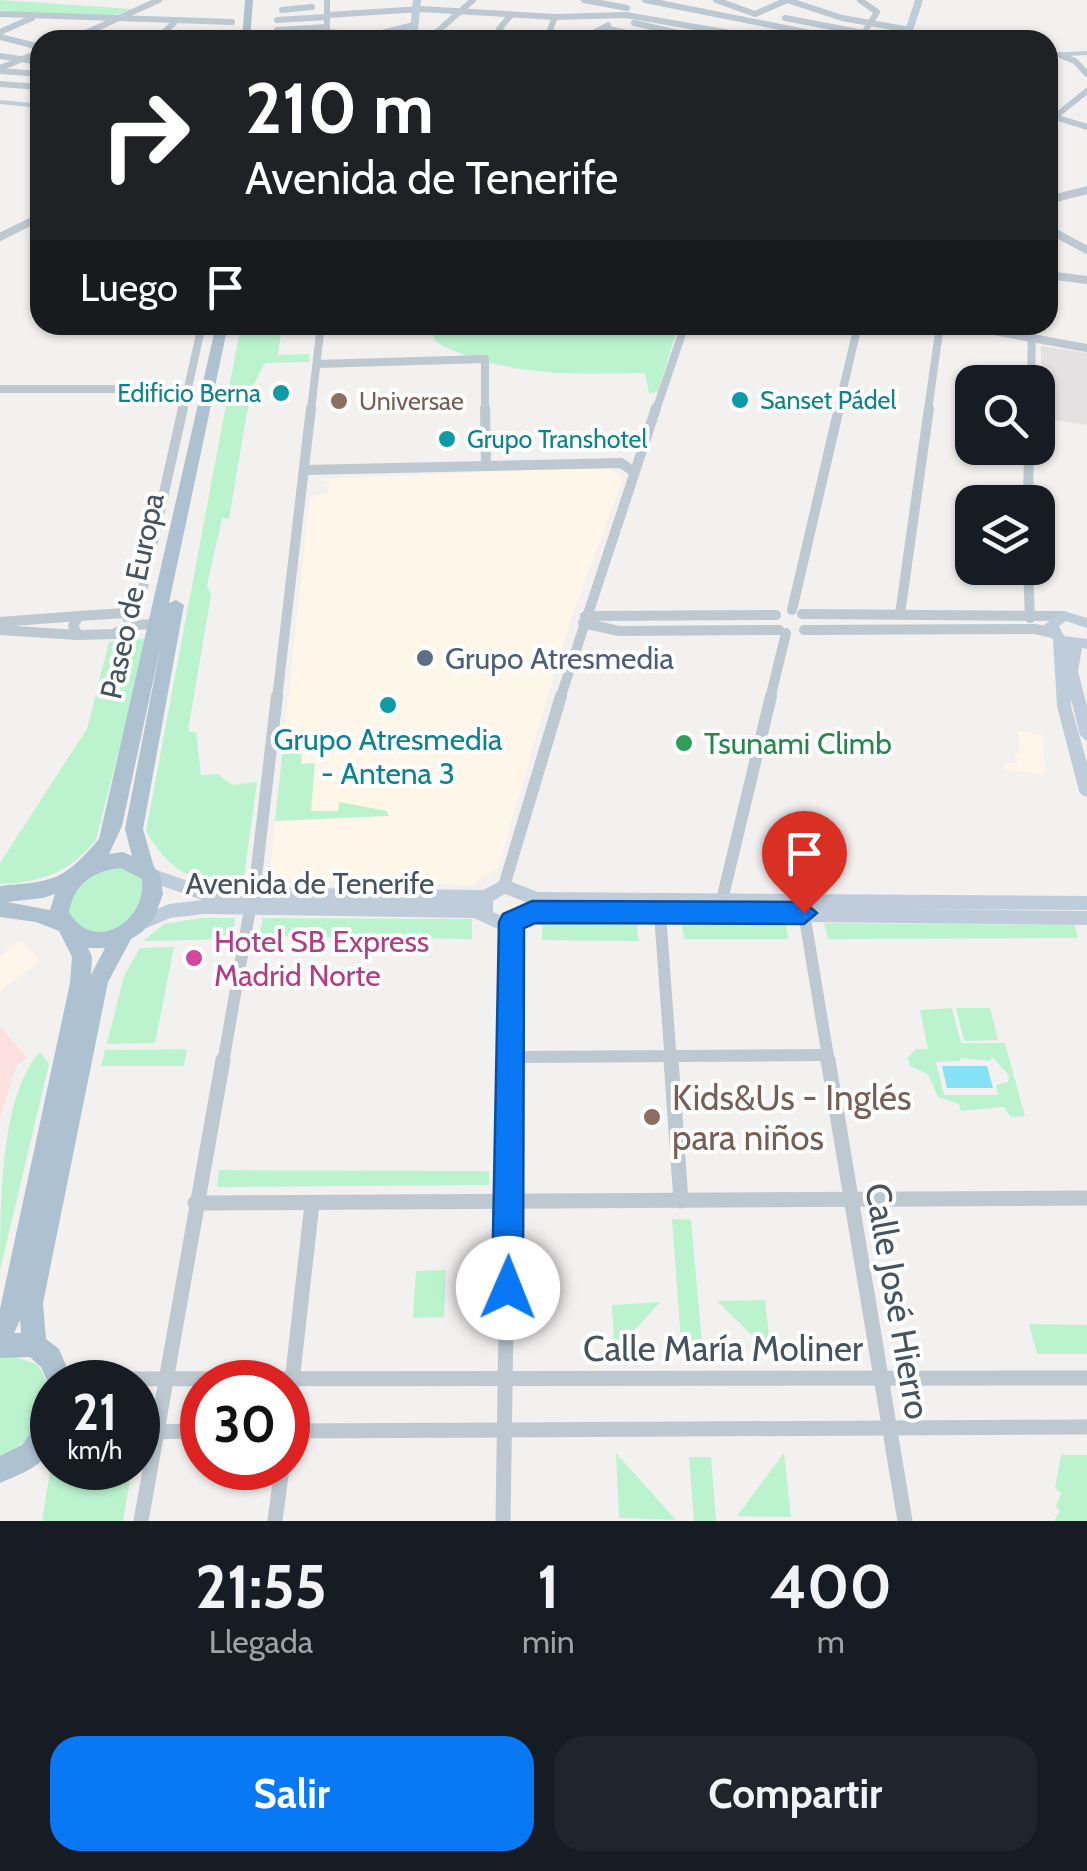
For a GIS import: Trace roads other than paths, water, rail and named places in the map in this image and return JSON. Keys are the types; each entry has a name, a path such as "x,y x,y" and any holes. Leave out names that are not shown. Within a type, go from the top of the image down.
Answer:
{"main road":[{"path":"248,30 253,0"},
{"path":"253,0 254,30"},
{"path":"910,30 921,1"},
{"path":"414,30 416,5"},
{"path":"0,103 30,106"},
{"name":"Paseo de Europa","path":"80,873 107,843 114,826 220,335"},
{"name":"Paseo de Europa","path":"148,872 134,838 139,797 232,335"},
{"path":"1078,616 1051,625 1056,637 1064,706 1087,791"},
{"path":"1056,637 1082,645 1072,671 1087,735"},
{"path":"0,894 43,890 110,860 148,872 154,900 98,980 31,1303 34,1345"},
{"name":"Avenida de Tenerife","path":"148,872 204,894 252,902"},
{"path":"0,1338 15,1303 80,983 82,957 66,928 60,900 80,873"},
{"path":"512,889 537,899 1087,902"},
{"path":"485,906 512,889"},
{"path":"512,889 518,917 804,913 1087,918"},
{"name":"Avenida de Tenerife","path":"130,930 192,908 252,902 485,906 493,922 518,917"},
{"path":"0,909 38,914 93,940 130,930"},
{"path":"0,1346 34,1345 51,1360"},
{"path":"4,1473 30,1449"}],"street":[{"path":"94,30 159,0"},
{"path":"327,0 327,30"},
{"path":"439,30 473,0"},
{"path":"584,0 637,16 716,30"},
{"path":"601,30 634,0"},
{"path":"645,0 792,30"},
{"path":"656,18 696,0"},
{"path":"716,0 756,14 788,0 842,18"},
{"path":"706,13 744,0"},
{"path":"776,27 793,10 825,0"},
{"path":"860,0 876,9 865,30"},
{"path":"282,12 304,3"},
{"path":"282,12 327,16 416,5 555,17 624,9"},
{"path":"524,16 536,7"},
{"path":"793,10 910,30"},
{"path":"282,12 309,12"},
{"path":"0,14 114,21 232,22"},
{"path":"501,30 511,14"},
{"path":"637,16 633,22 656,30"},
{"path":"550,30 555,17"},
{"path":"0,34 32,18"},
{"path":"784,18 853,30"},
{"path":"166,30 174,23"},
{"path":"389,30 414,25"},
{"path":"605,28 618,30"},
{"path":"700,30 709,28"},
{"path":"277,30 320,30"},
{"path":"0,34 30,46"},
{"path":"0,69 30,55"},
{"path":"1081,55 1087,74"},
{"path":"0,56 30,61"},
{"path":"0,69 30,73"},
{"path":"0,84 30,86"},
{"path":"1058,116 1087,91"},
{"path":"1058,120 1087,128"},
{"path":"1058,197 1087,190"},
{"path":"0,236 30,222"},
{"path":"1058,235 1087,250"},
{"path":"1058,276 1084,279 1087,289"},
{"path":"0,622 125,613 140,600 200,335"},
{"path":"160,1414 195,1202 252,902 321,335"},
{"path":"512,889 584,620 682,335"},
{"path":"797,612 856,335"},
{"path":"900,614 939,335"},
{"path":"1019,335 1087,348"},
{"path":"1031,365 1032,338"},
{"path":"317,364 485,359 486,466"},
{"path":"0,389 187,389"},
{"path":"304,470 621,463 634,472"},
{"path":"1028,585 1028,613 1034,629"},
{"path":"584,620 616,614 797,612 1078,616"},
{"path":"797,612 806,620 804,630"},
{"path":"125,613 131,625"},
{"path":"616,614 612,626 620,631"},
{"path":"722,900 782,631 776,615"},
{"path":"78,635 73,626 79,616"},
{"path":"584,620 620,631 1034,629 1056,637"},
{"path":"0,630 114,634 131,625 160,624"},
{"name":"Calle José Hierro","path":"804,913 904,1521"},
{"path":"660,914 681,1201"},
{"path":"504,1521 518,917"},
{"path":"512,1057 827,1055"},
{"path":"195,1202 1087,1198"},
{"path":"294,1360 312,1204"},
{"name":"Calle María Moliner","path":"160,1378 180,1378"},
{"name":"Calle María Moliner","path":"310,1378 1087,1378"},
{"path":"310,1431 1087,1427"},
{"path":"142,1521 147,1490"},
{"path":"276,1521 280,1490"}],"water":[{"path":"942,1066 987,1066 993,1088 947,1088"}],"place":[{"name":"Edificio Berna","path":"281,393"},
{"name":"Sanset Pádel","path":"740,400"},
{"name":"Universae","path":"339,401"},
{"name":"Grupo Transhotel","path":"447,439"},
{"name":"Grupo Atresmedia","path":"425,658"},
{"name":"Grupo Atresmedia - Antena 3","path":"388,705"},
{"name":"Tsunami Climb","path":"684,743"},
{"name":"Hotel SB Express Madrid Norte","path":"194,958"},
{"name":"Kids&Us - Inglés para niños","path":"652,1117"}]}
